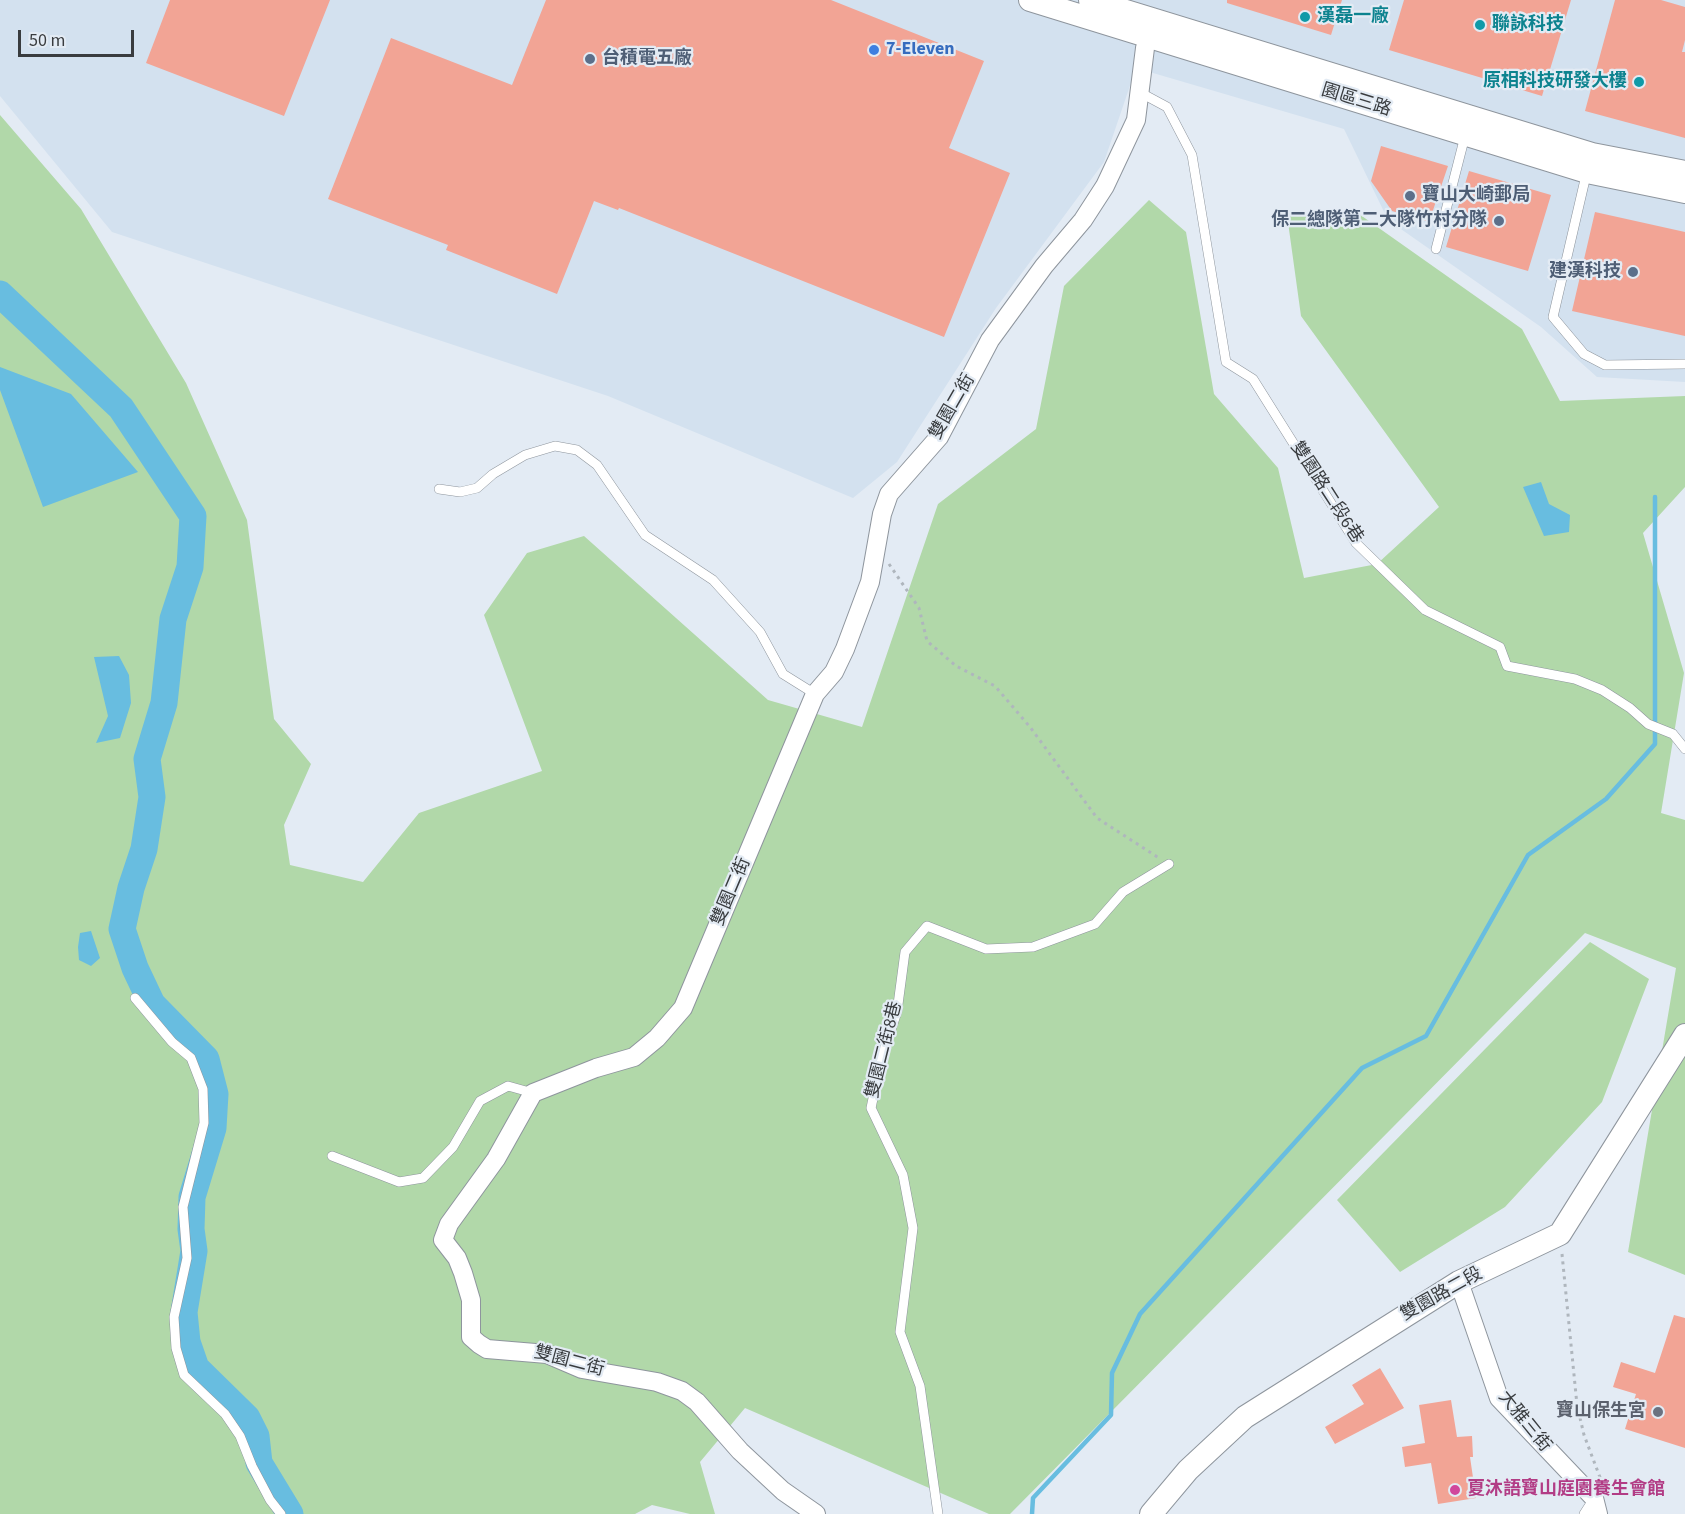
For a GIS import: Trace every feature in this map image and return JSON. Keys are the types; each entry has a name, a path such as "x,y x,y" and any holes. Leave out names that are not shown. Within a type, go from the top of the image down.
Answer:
{"street":[{"name":"園區三路","path":"1030,0 1151,28 1685,192"},
{"name":"園區三路","path":"1090,0 1151,28"},
{"name":"雙園二街","path":"816,1514 783,1491 741,1451 697,1402 682,1391 657,1382 582,1369 547,1354 487,1349 471,1337 471,1300 457,1258 443,1240 449,1224 496,1159 533,1093 596,1068 634,1057 657,1038 683,1008 815,694 834,672 845,649 870,582 882,514 889,494 939,437 990,340 1044,266 1083,220 1105,186 1136,120 1145,48 1151,28"},
{"name":"園區三路","path":"1590,163 1685,172"},
{"path":"1560,1234 1685,1035"},
{"name":"雙園路二段","path":"1151,1514 1188,1470 1245,1417 1459,1282 1560,1234"},
{"name":"大雅三街","path":"1459,1282 1499,1398 1592,1509"}],"lane":[{"name":"雙園路二段6巷","path":"1141,93 1167,107 1192,155 1226,362 1253,379 1356,543 1425,610 1500,646 1508,666 1575,679 1602,690 1630,708 1648,724 1673,734 1685,749"},
{"path":"1436,249 1468,125"},
{"path":"1590,163 1553,316 1584,354 1605,365 1685,364"},
{"path":"439,489 460,492 477,488 493,474 525,455 555,446 577,450 597,465 645,535 713,580 760,632 783,674 815,694"},
{"name":"雙園二街8巷","path":"938,1514 920,1386 900,1332 912,1228 903,1175 871,1108 882,1056 897,1012 905,952 927,926 986,949 1032,947 1095,924 1123,891 1169,864"},
{"path":"135,998 172,1042 190,1058 203,1089 204,1124 183,1207 187,1258 174,1317 176,1348 184,1375 225,1414 240,1436 261,1483 280,1514"},
{"path":"332,1156 399,1182 423,1178 453,1147 480,1101 508,1086 533,1093"}],"path":[{"path":"876,549 900,576 919,608 927,641 956,666 995,686 1030,727 1096,818 1169,864"},
{"path":"1560,1234 1577,1405 1584,1435 1601,1481"}],"shaded area":[{"path":"0,0 1685,0 1685,382 1597,377 1541,327 1388,220 1344,129 1136,68 1104,162 996,308 897,462 853,498 608,396 112,232 0,96"}],"green space":[{"path":"0,115 81,209 186,383 247,520 274,719 311,764 284,825 290,865 363,882 419,813 542,771 484,615 527,553 584,536 768,700 862,727 938,504 1036,429 1064,286 1149,200 1186,232 1214,394 1278,468 1304,578 1377,564 1439,507 1301,316 1287,215 1359,214 1522,329 1560,401 1685,396 1685,487 1643,533 1684,673 1661,813 1685,820 1685,1275 1628,1252 1676,968 1585,933 1010,1514 989,1514 745,1408 700,1462 715,1514 690,1514 652,1505 635,1514 0,1514"},
{"path":"1590,942 1649,979 1602,1102 1505,1207 1400,1272 1337,1200"}],"water":[{"path":"0,367 71,394 138,472 43,507 0,390"},
{"path":"1541,482 1549,504 1570,515 1569,532 1544,536 1523,487"},
{"path":"119,656 129,675 131,703 120,738 96,743 108,716 94,657"},
{"path":"91,931 100,958 91,966 79,960 78,947 80,933"}],"building":[{"path":"170,0 330,0 284,116 146,63"},
{"path":"546,0 831,0 984,61 949,148 1010,173 944,337 619,208 618,210 594,201 557,294 446,250 448,245 328,199 391,38 512,85"},
{"name":"漢磊一廠","path":"1227,0 1342,0 1331,35 1227,3"},
{"name":"聯詠科技","path":"1404,0 1571,0 1542,96 1389,50"},
{"name":"原相科技研發大樓","path":"1615,0 1661,0 1685,7 1685,40 1682,52 1685,52 1685,138 1585,111"},
{"name":"寶山大崎郵局","path":"1381,146 1448,166 1429,222 1392,211 1371,181"},
{"name":"保二總隊第二大隊竹村分隊","path":"1469,171 1551,195 1528,271 1446,247"},
{"name":"建漢科技","path":"1595,212 1685,232 1685,336 1572,311"},
{"name":"寶山保生宮","path":"1674,1315 1685,1318 1685,1448 1625,1429 1636,1394 1613,1387 1621,1362 1655,1373"},
{"path":"1380,1368 1404,1408 1335,1444 1325,1427 1364,1404 1352,1385"},
{"path":"1451,1400 1457,1437 1472,1436 1473,1457 1470,1457 1476,1498 1438,1504 1431,1463 1405,1467 1402,1447 1425,1443 1419,1405"}],"waterway":[{"path":"0,294 121,408 193,516 190,567 173,619 164,703 147,759 152,797 144,849 131,888 122,929 135,968 152,1004 206,1059 215,1094 213,1128 192,1197 191,1229 194,1251 184,1312 187,1342 196,1368 247,1418 256,1436 259,1463 290,1514"},
{"path":"1032,1514 1033,1498 1111,1415 1112,1373 1140,1314 1362,1068 1426,1036 1528,855 1606,799 1655,744 1655,497"}],"place":[{"name":"漢磊一廠","path":"1305,17"},
{"name":"聯詠科技","path":"1480,25"},
{"name":"7-Eleven","path":"874,50"},
{"name":"台積電五廠","path":"590,59"},
{"name":"原相科技研發大樓","path":"1639,82"},
{"name":"寶山大崎郵局","path":"1410,196"},
{"name":"保二總隊第二大隊竹村分隊","path":"1499,221"},
{"name":"建漢科技","path":"1633,272"},
{"name":"寶山保生宮","path":"1658,1412"},
{"name":"夏沐語寶山庭園養生會館","path":"1455,1490"}]}
